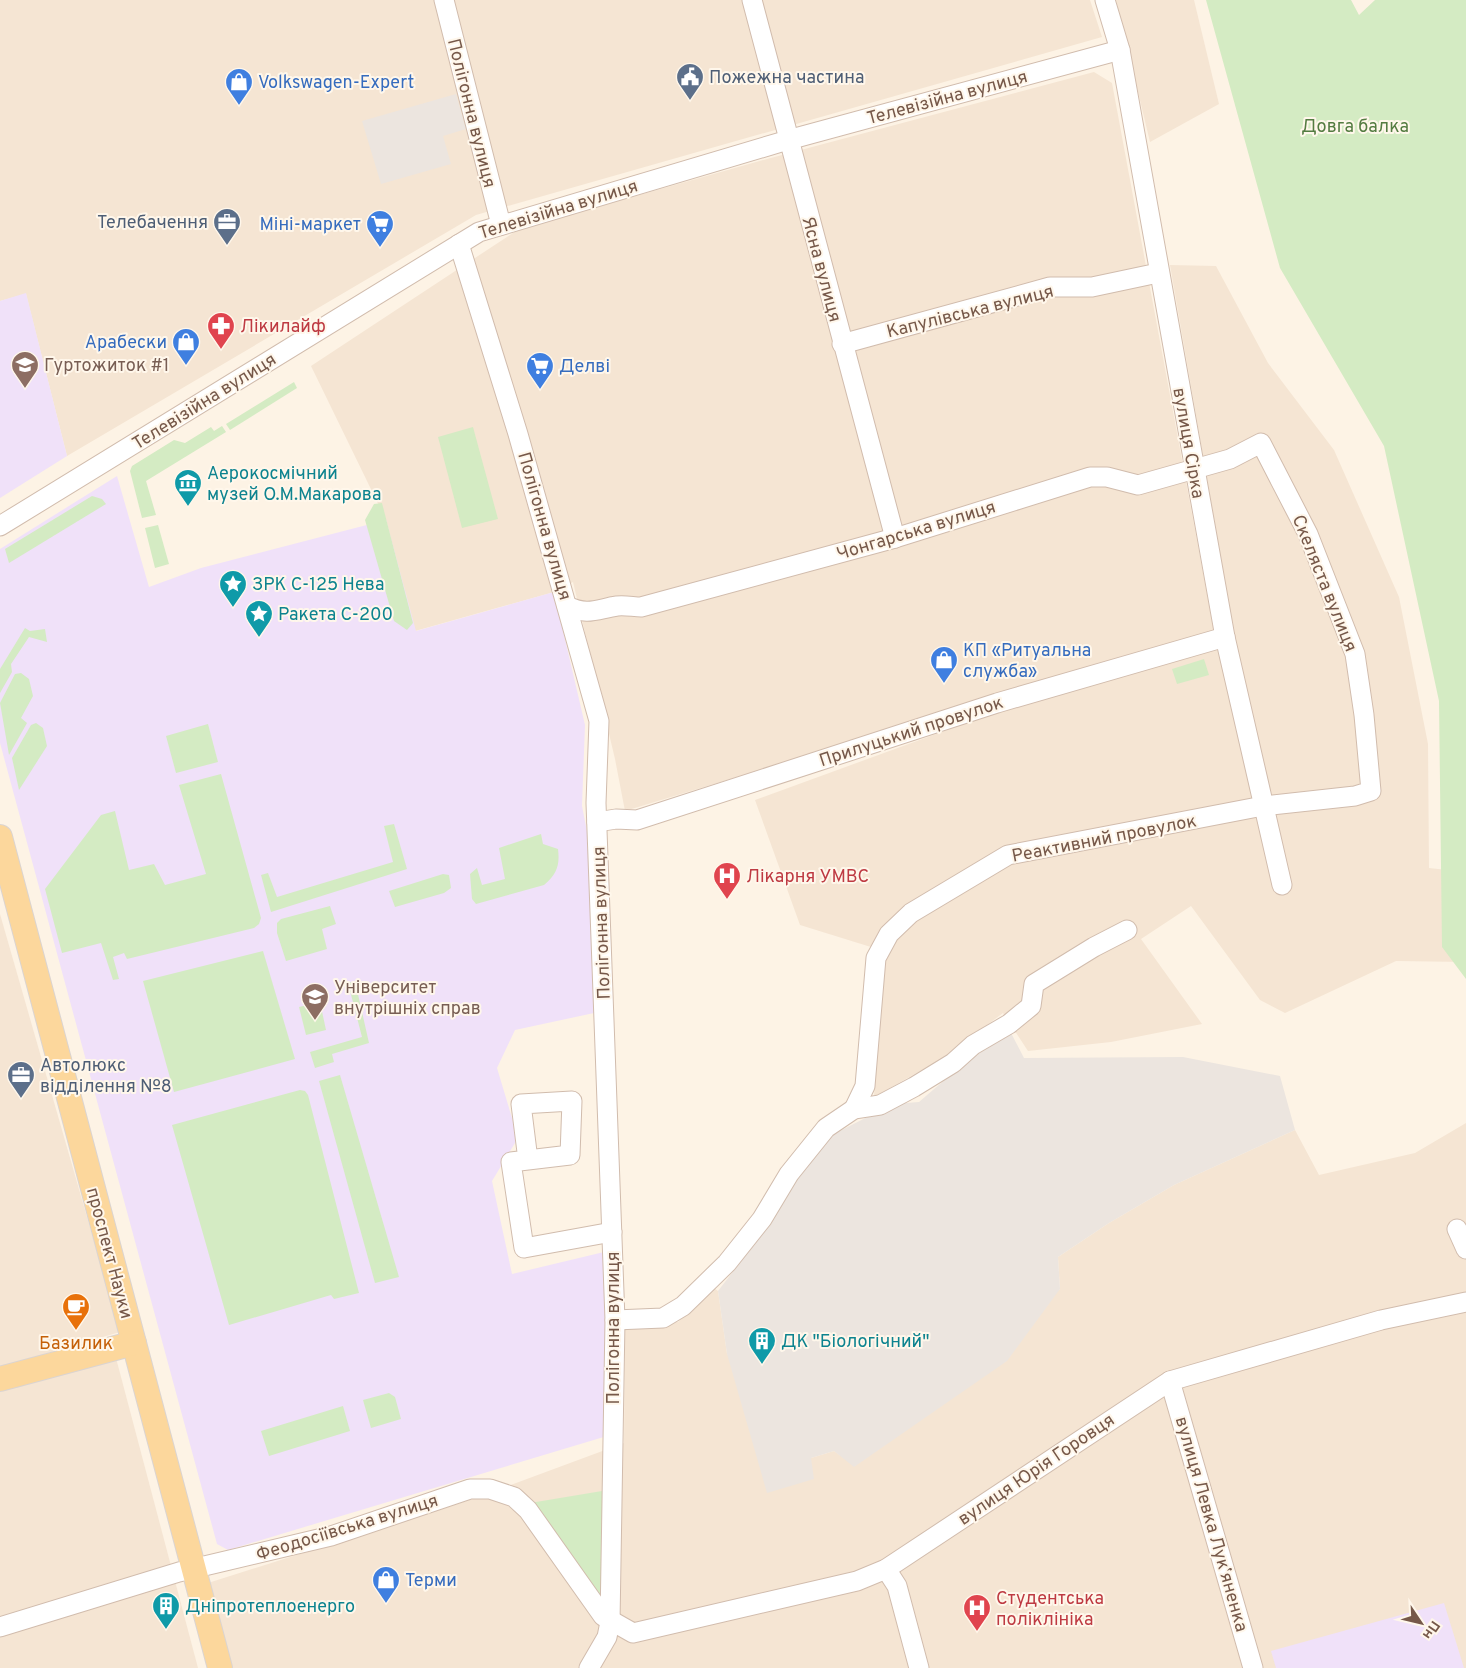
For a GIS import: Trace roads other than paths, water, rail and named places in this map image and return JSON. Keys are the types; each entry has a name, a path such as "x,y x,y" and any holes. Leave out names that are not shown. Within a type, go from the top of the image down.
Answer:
{"main road":[{"name":"проспект Науки","path":"0,837 220,1668"},
{"path":"0,1379 134,1343"}],"street":[{"name":"Полігонна вулиця","path":"444,0 501,225"},
{"name":"Ясна вулиця","path":"752,0 895,538"},
{"name":"вулиця Сірка","path":"1106,0 1120,50 1224,637 1282,885"},
{"name":"Телевізійна вулиця","path":"0,526 479,232 788,140 1120,50"},
{"name":"Полігонна вулиця","path":"459,244 518,434 599,721 596,803 615,1320 610,1622 607,1637 589,1668"},
{"name":"Капулівська вулиця","path":"842,344 1050,287 1092,287 1158,273"},
{"name":"Чонгарська вулиця","path":"567,606 578,611 599,612 618,606 641,607 895,538 1090,477 1107,477 1138,485 1230,459 1260,443"},
{"name":"Скеляста вулиця","path":"1260,443 1308,534 1355,654 1364,715 1371,791"},
{"name":"Прилуцький провулок","path":"597,822 616,819 637,820 997,704 1224,637"},
{"name":"Реактивний провулок","path":"854,1109 865,1086 876,958 889,934 911,913 1008,855 1263,806 1355,796 1371,791"},
{"path":"615,1320 663,1318 683,1306 727,1263 762,1219 789,1174 826,1128 854,1109 880,1105 953,1063 973,1044 1009,1024 1031,1006 1034,984 1094,947 1127,930"},
{"path":"528,1160 512,1162 524,1248 612,1232"},
{"path":"1458,1229 1466,1249"},
{"name":"вулиця Юрія Горовця","path":"610,1622 633,1633 857,1580 886,1569 1170,1381 1381,1320 1466,1302"},
{"name":"вулиця Левка Лукʼяненка","path":"1170,1381 1253,1668"},
{"name":"Феодосіївська вулиця","path":"0,1627 179,1572 331,1536 470,1489 490,1489 514,1497 528,1510 592,1603 610,1622"},
{"path":"886,1569 897,1586 919,1668"}],"place":[{"name":"Пожежна частина","path":"690,101"},
{"name":"Volkswagen-Expert","path":"239,106"},
{"name":"Телебачення","path":"227,246"},
{"name":"Міні-маркет","path":"380,248"},
{"name":"Лікилайф","path":"221,350"},
{"name":"Арабески","path":"186,366"},
{"name":"Гуртожиток #1","path":"25,389"},
{"name":"Делві","path":"540,390"},
{"name":"Аерокосмічний музей О.М.Макарова","path":"188,507"},
{"name":"ЗРК С-125 Нева","path":"233,608"},
{"name":"Ракета С-200","path":"259,638"},
{"name":"КП «Ритуальна служба»","path":"944,684"},
{"name":"Лікарня УМВС","path":"727,900"},
{"name":"Університет внутрішніх справ","path":"315,1021"},
{"name":"Автолюкс відділення №8","path":"21,1099"},
{"name":"Базилик","path":"76,1331"},
{"name":"ДК \"Біологічний\"","path":"762,1365"},
{"name":"Терми","path":"386,1604"},
{"name":"Дніпротеплоенерго","path":"166,1630"},
{"name":"Студентська поліклініка","path":"977,1632"}],"park label":[{"name":"Довга балка","path":"1355,126"}]}
